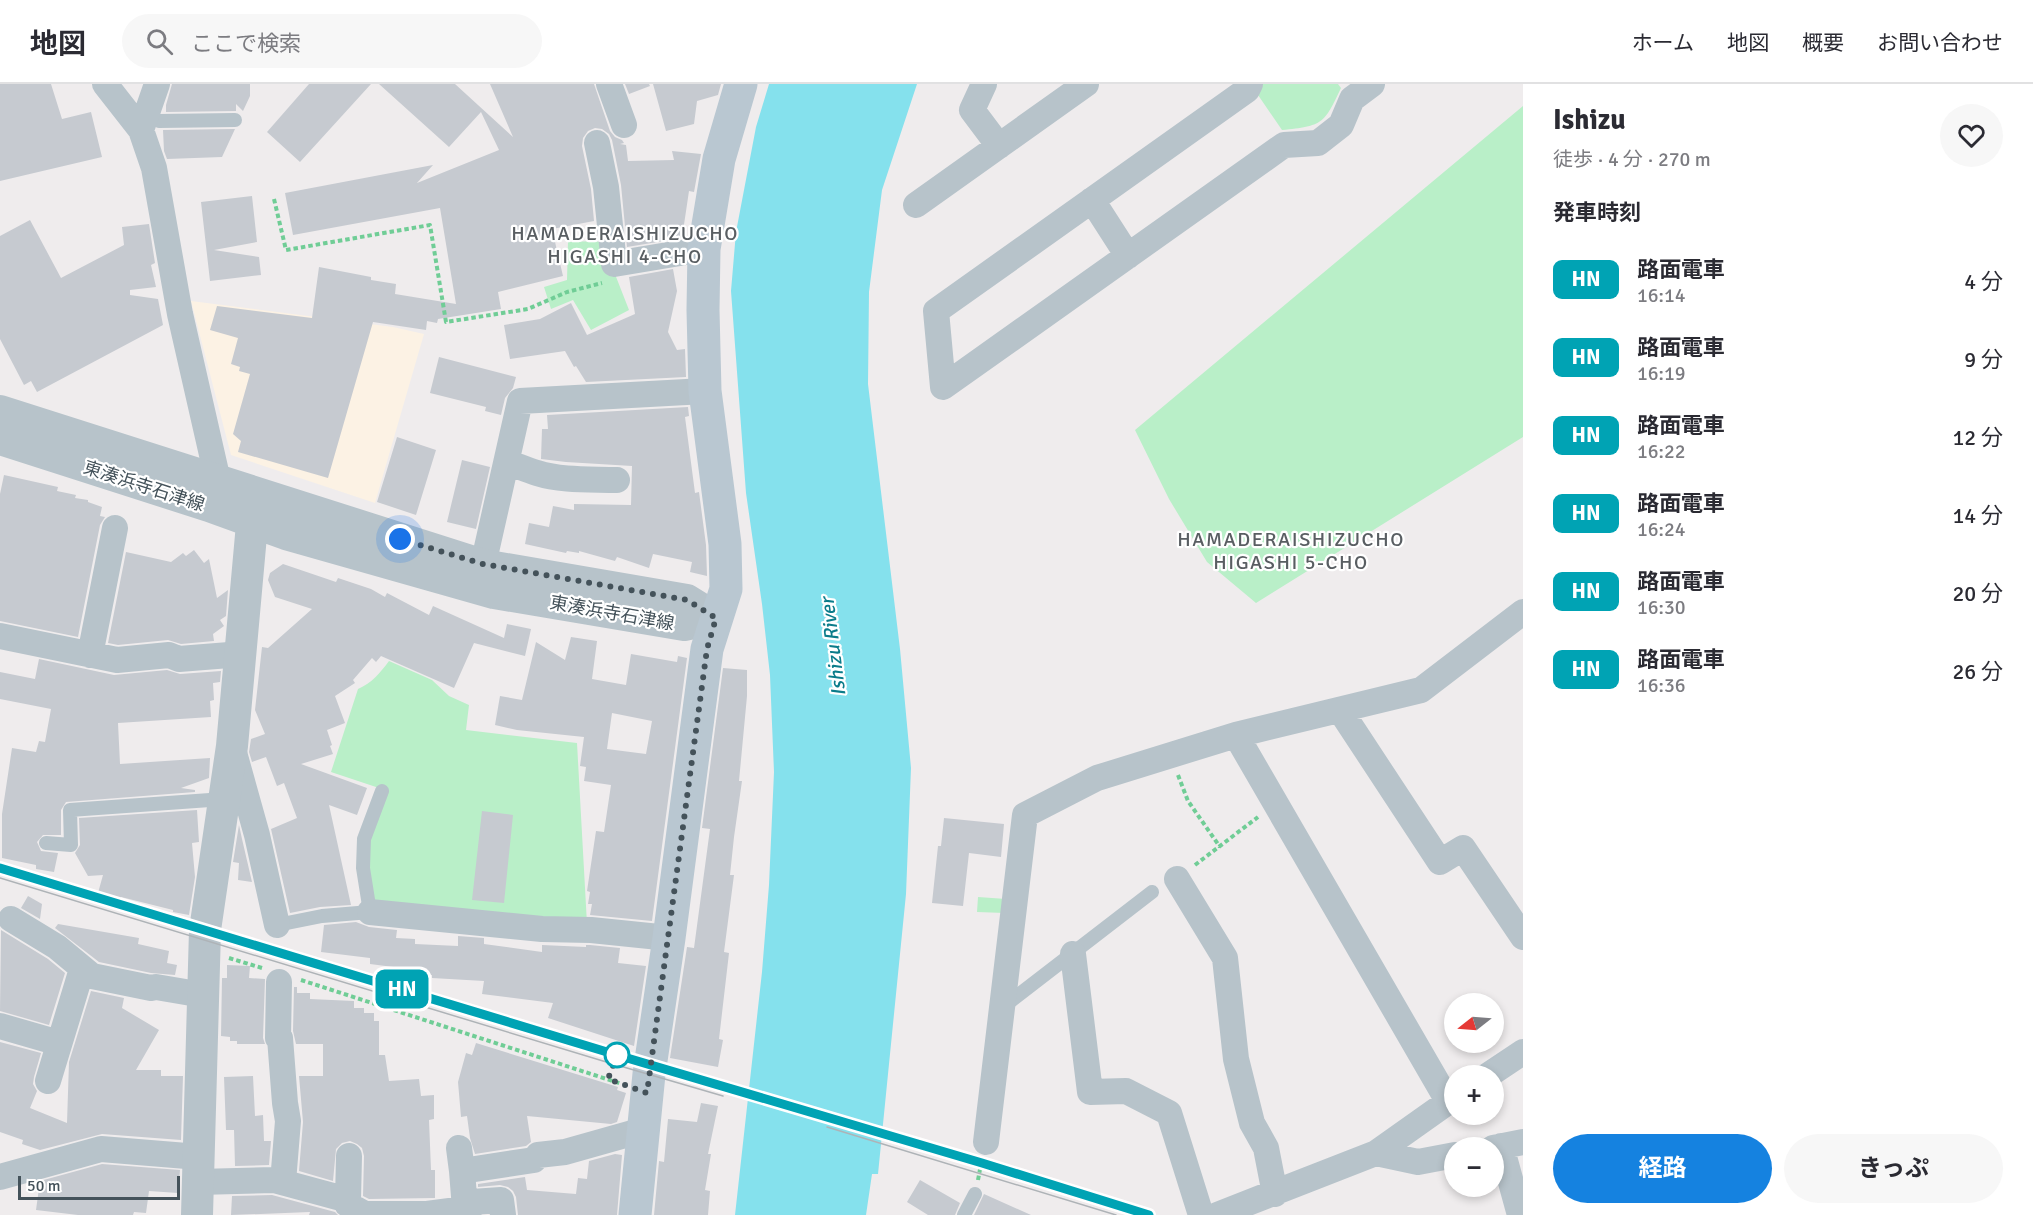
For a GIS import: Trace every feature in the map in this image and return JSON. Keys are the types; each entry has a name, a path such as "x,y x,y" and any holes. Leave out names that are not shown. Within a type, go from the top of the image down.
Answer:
{"main road":[{"path":"635,1215 647,1093 707,649 726,589 725,544 705,391 702,310 704,249 719,159 741,84"}],"street":[{"path":"105,84 144,122"},
{"path":"157,84 144,122 180,314 216,480 240,518"},
{"path":"609,84 624,125"},
{"path":"984,84 972,110 999,146"},
{"path":"916,205 1086,84"},
{"path":"1250,84 1247,90 936,311 943,387 1284,145 1318,143 1341,125 1352,99 1372,84"},
{"path":"597,142 606,187 614,264 704,249"},
{"path":"1092,200 1128,255"},
{"path":"483,564 520,401 705,391"},
{"name":"東湊浜寺石津線","path":"2,425 216,480 483,564 687,600 716,618"},
{"name":"東湊浜寺石津線","path":"2,425 240,518 494,593 684,625 716,618"},
{"path":"506,463 557,477 617,480"},
{"path":"197,1215 205,930 232,746 242,654 240,518 255,492"},
{"path":"90,655 115,528"},
{"path":"984,1153 1025,815 1097,778 1236,735 1421,690 1523,612"},
{"path":"0,636 117,660 169,655 179,659 242,654"},
{"path":"1340,710 1440,862 1463,848 1523,937"},
{"path":"1236,735 1444,1087"},
{"path":"232,746 257,835 277,925"},
{"path":"1177,879 1225,958 1236,1059 1252,1123 1266,1148 1275,1194"},
{"path":"370,912 542,929 591,930 669,938"},
{"path":"11,919 57,947 92,976 151,988 203,995"},
{"path":"1073,954 1090,1092 1126,1091 1168,1113 1201,1215"},
{"path":"48,1081 82,969"},
{"path":"279,982 278,1038 280,1038 288,1121 283,1182"},
{"path":"0,1026 59,1044"},
{"path":"1504,1065 1523,1052"},
{"path":"1217,1215 1376,1153 1444,1104"},
{"path":"465,1207 461,1160 534,1160 538,1155 565,1152 643,1130"},
{"path":"1506,1145 1520,1215"},
{"path":"1,1181 101,1149 198,1169 283,1182 360,1210 427,1214 465,1209 465,1207 472,1206 472,1202 501,1200 503,1215"},
{"path":"1376,1153 1418,1162 1444,1157"},
{"path":"349,1156 360,1210"}],"lane":[{"path":"144,122 235,120"},
{"path":"277,925 322,916 370,912 363,868 364,838 382,790"},
{"path":"46,843 71,845 70,810 224,800"},
{"path":"1001,1008 1152,892"},
{"path":"964,1215 976,1188"}],"path":[{"path":"274,199 286,250 430,225 446,322 528,309 567,292 602,284 606,276"},
{"path":"1171,755 1188,801 1220,847"},
{"path":"1177,879 1276,804"},
{"path":"381,1006 647,1093"},
{"path":"569,1066 576,1064"},
{"path":"976,1188 984,1153"}],"shaded area":[{"path":"191,301 393,327 424,334 375,503 231,455"}],"green space":[{"path":"1263,84 1338,84 1341,88 1326,116 1320,121 1306,127 1282,130 1258,95"},
{"path":"1523,106 1523,437 1256,603 1207,562 1169,499 1135,430"},
{"path":"597,241 604,246 629,310 591,330 573,300 551,309 544,287 567,280 568,242"},
{"path":"389,661 432,680 449,696 469,705 466,730 577,743 587,924 372,907 367,838 385,790 331,772 358,689 375,677"},
{"path":"978,897 1006,899 1005,913 977,912"}],"water":[{"name":"Ishizu River","path":"769,84 917,84 882,190 869,292 868,384 900,649 911,768 906,894 878,1174 872,1174 866,1215 735,1215 762,972 774,772 770,675 746,493 731,291 736,232 756,127"}],"building":[{"path":"0,84 51,84 62,119 91,112 102,157 0,181"},
{"path":"172,84 250,84 250,96 243,111 236,104 236,111 166,112"},
{"path":"309,84 371,84 300,162 267,132"},
{"path":"379,84 455,84 513,137 490,84 594,84 610,131 624,143 620,144 626,145 628,161 674,160 672,151 701,154 694,192 689,191 682,238 627,247 621,185 612,140 609,134 602,129 595,128 588,131 583,138 582,146 591,189 594,221 552,229 563,276 498,292 501,309 438,319 437,323 427,321 426,330 373,322 328,478 238,452 241,441 233,434 250,374 239,371 240,367 231,364 238,338 210,330 217,306 312,318 319,267 396,284 395,294 456,304 440,208 293,235 285,193 433,165 417,183 499,150 481,112 449,147"},
{"path":"625,84 649,84 650,86 629,94"},
{"path":"653,84 721,84 718,95 697,101 694,124 666,131"},
{"path":"235,129 222,157 167,159 164,151 163,130"},
{"path":"252,196 257,242 214,250 259,257 261,275 210,281 201,202"},
{"path":"30,220 61,278 124,245 122,227 149,224 155,263 151,265 156,287 130,290 130,295 158,299 163,325 37,392 31,381 24,385 0,339 0,236"},
{"path":"673,269 677,291 668,332 677,350 685,349 686,377 586,382 565,351 510,359 504,325 540,319 571,303 587,335 635,314 629,277"},
{"path":"439,357 516,377 513,388 505,398 501,415 485,411 486,407 430,393"},
{"path":"688,407 689,416 685,417 695,493 699,492 706,545 707,576 690,572 692,562 653,554 649,568 617,557 615,561 579,551 579,553 567,551 566,553 525,544 529,523 549,527 553,506 574,510 574,504 631,505 632,466 541,459 542,429 548,429 547,415"},
{"path":"397,437 436,450 416,515 377,502"},
{"path":"462,460 490,467 476,529 447,522"},
{"path":"4,475 58,487 57,491 76,495 75,498 88,500 102,507 100,516 105,517 100,525 78,637 0,621 0,494"},
{"path":"194,550 204,563 209,559 217,598 228,590 226,616 220,620 224,626 213,634 214,641 181,644 168,640 118,645 108,643 126,552 171,562 183,553 186,556"},
{"path":"283,564 336,582 338,578 371,589 385,597 387,593 429,615 433,606 504,638 507,624 531,629 525,656 474,643 454,688 381,656 376,662 372,658 353,680 355,683 335,696 345,723 327,730 333,754 301,764 367,788 357,815 329,805 351,905 320,907 290,913 271,829 297,818 284,783 277,786 266,757 252,762 249,752 251,739 265,734 255,710 262,647 268,648 312,609 275,597 268,580 270,573"},
{"path":"571,637 597,641 592,679 626,685 631,654 677,662 678,656 687,658 652,921 590,915 592,904 588,904 590,892 587,891 596,831 604,832 611,785 584,781 586,767 580,766 584,737 517,730 495,725 500,696 522,700 536,642 565,660","holes":["612,713 652,721 646,754 607,749"]},
{"path":"39,659 114,675 167,670 180,674 221,671 220,682 213,683 214,700 210,701 211,717 118,723 120,764 210,758 209,778 181,788 195,790 195,792 66,802 61,810 61,835 43,835 37,842 41,851 58,853 54,872 36,869 36,865 2,858 2,814 12,748 36,752 39,741 45,742 51,709 0,699 0,672 35,679"},
{"path":"723,668 747,670 747,696 739,781 742,781 730,875 734,875 724,952 729,953 719,1039 723,1040 718,1067 670,1058 687,947 694,948 710,829 702,828"},
{"path":"197,810 199,842 192,843 195,877 189,915 121,897 120,904 96,900 103,875 88,876 75,853 80,845 79,818"},
{"path":"482,811 513,815 504,903 472,900"},
{"path":"944,818 1004,824 1001,857 969,853 963,906 932,903 938,846 941,846"},
{"path":"239,825 252,882 238,880 239,863 233,862"},
{"path":"28,896 42,904 40,919 21,908"},
{"path":"356,922 369,927 397,930 396,938 415,939 415,944 458,946 458,936 484,938 484,944 542,952 542,945 586,947 590,945 620,948 618,963 646,966 634,1046 548,1018 553,1003 482,994 484,981 432,978 432,975 400,973 401,968 370,964 370,958 321,952 324,925"},
{"path":"58,924 139,938 138,944 169,951 167,963 177,965 175,975 151,973 99,962 55,928"},
{"path":"1,930 48,959 65,973 49,1025 0,1011"},
{"path":"227,965 250,966 249,978 265,979 263,1038 265,1044 237,1044 237,1041 230,1041 230,1037 221,1036 222,978 227,978"},
{"path":"294,987 297,987 297,993 310,993 310,999 354,1001 354,1008 364,1008 364,1013 374,1013 374,1021 379,1021 379,1055 385,1055 389,1081 419,1079 421,1096 434,1095 434,1119 429,1120 431,1170 435,1170 435,1198 369,1199 363,1196 364,1156 362,1148 350,1141 342,1143 336,1149 333,1181 299,1171 303,1122 299,1076 323,1076 323,1044 296,1044 293,1031"},
{"path":"91,991 124,998 122,1008 159,1030 136,1070 161,1070 161,1076 183,1076 181,1140 102,1134 40,1150 22,1144 23,1140 0,1132 0,1042 41,1053 33,1084 37,1091 30,1108 67,1123 69,1062"},
{"path":"476,1043 618,1087 617,1090 626,1093 617,1122 611,1124 527,1116 531,1142 526,1146 475,1154 467,1116 461,1117 458,1082 466,1053 472,1055"},
{"path":"253,1076 255,1116 263,1115 264,1141 271,1141 269,1165 235,1166 234,1130 226,1130 224,1077"},
{"path":"701,1103 718,1106 708,1154 711,1154 705,1190 710,1191 708,1215 654,1215 659,1161 664,1162 668,1119 697,1122"},
{"path":"615,1154 622,1155 617,1215 518,1215 516,1197 508,1187 500,1185 478,1187 478,1184 525,1177 527,1190 576,1194 578,1178 587,1179 589,1161"},
{"path":"102,1164 180,1170 178,1193 149,1191 146,1213 134,1212 133,1215 78,1215 36,1210 40,1181"},
{"path":"920,1180 960,1203 955,1215 928,1215 907,1202"},
{"path":"984,1194 1031,1215 974,1215"},
{"path":"272,1195 335,1212 338,1215 309,1215 310,1212 231,1215 232,1196"}],"tram line":[{"path":"0,868 1148,1215"},
{"name":"HN","path":"0,868 1149,1215"},
{"path":"0,878 723,1096"},
{"path":"827,1127 1116,1215"}],"district":[{"name":"HAMADERAISHIZUCHO HIGASHI 4-CHO","path":"625,244"},
{"name":"HAMADERAISHIZUCHO HIGASHI 5-CHO","path":"1291,550"}],"route":[{"path":"400,539 483,564 687,600 716,618 707,649 647,1093 608,1079 617,1055"}]}
